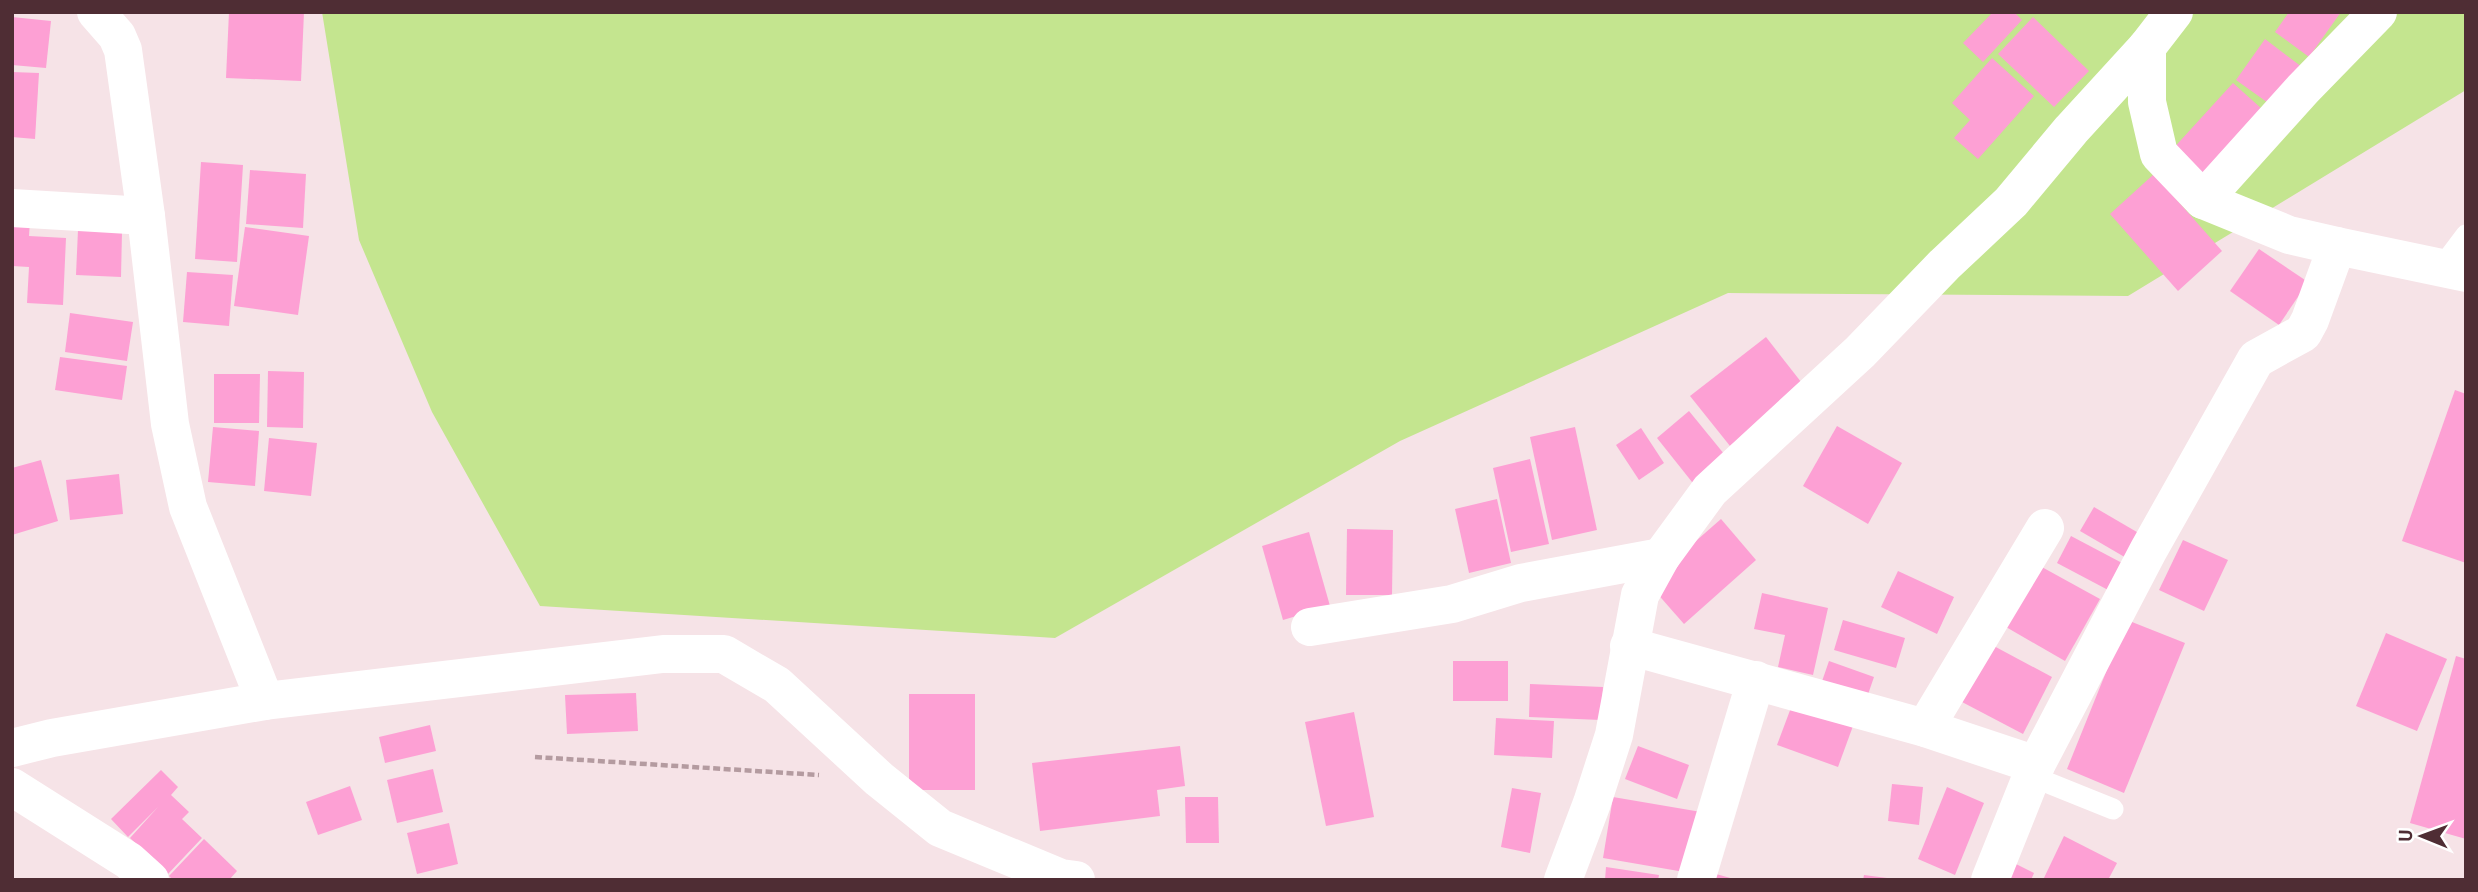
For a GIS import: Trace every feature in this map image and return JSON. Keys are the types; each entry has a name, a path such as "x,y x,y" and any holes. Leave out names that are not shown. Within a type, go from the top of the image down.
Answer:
{"street":[{"path":"96,12 117,36 123,50 146,216 170,424 188,507 265,701"},
{"path":"1563,880 1614,735 1640,595 1661,556 1710,490 1860,352 1944,265 2011,202 2071,130 2147,47 2174,12"},
{"path":"2203,200 2302,89 2378,12"},
{"path":"2147,47 2147,102 2159,154 2203,200 2289,235 2454,270"},
{"path":"12,208 146,216"},
{"path":"1990,880 2034,771 2148,551 2256,359 2293,340 2307,327 2337,246"},
{"path":"1925,728 2045,528"},
{"path":"1310,627 1452,604 1521,583 1661,556"},
{"path":"1629,646 1925,728 2034,771"},
{"path":"12,748 52,738 265,701 663,654 724,654 777,685 879,779 940,828 1061,878 1076,880"},
{"path":"1696,880 1756,680"},
{"path":"12,787 129,861 150,880"}],"lane":[{"path":"2454,270 2466,235"},
{"path":"2034,771 2113,809"}],"path":[{"path":"535,757 824,775"}],"green space":[{"path":"322,12 2466,12 2466,90 2128,296 1728,293 1400,441 1055,638 540,606 432,412 359,240"}],"building":[{"path":"229,12 304,12 301,81 226,78"},
{"path":"1993,12 2014,12 2022,20 1983,62 1963,43"},
{"path":"2289,12 2341,12 2309,57 2275,32"},
{"path":"12,17 51,21 46,68 12,65"},
{"path":"2033,17 2089,71 2054,107 1998,54"},
{"path":"2265,39 2306,70 2278,110 2236,80"},
{"path":"1992,58 2034,96 1978,159 1954,138 1970,120 1952,103"},
{"path":"12,72 39,73 35,139 12,137"},
{"path":"2233,83 2272,118 2208,187 2170,152"},
{"path":"201,162 243,165 237,262 195,259"},
{"path":"250,170 306,174 303,228 246,224"},
{"path":"2154,174 2222,251 2178,291 2110,214"},
{"path":"12,219 30,220 29,236 66,238 63,305 27,303 29,267 12,266"},
{"path":"245,227 309,236 298,315 234,306"},
{"path":"78,230 122,232 121,277 76,275"},
{"path":"2259,249 2308,282 2279,325 2230,291"},
{"path":"187,272 233,275 229,326 183,322"},
{"path":"70,313 133,322 127,361 65,352"},
{"path":"1766,337 1805,387 1730,446 1690,396"},
{"path":"60,357 127,366 122,400 55,390"},
{"path":"268,371 304,372 303,428 267,427"},
{"path":"214,374 260,374 259,423 214,423"},
{"path":"2455,390 2466,394 2466,563 2402,541"},
{"path":"1689,411 1729,460 1696,487 1657,438"},
{"path":"1837,426 1902,463 1868,524 1803,486"},
{"path":"213,427 259,431 255,486 208,482"},
{"path":"1575,427 1597,530 1552,540 1530,437"},
{"path":"1641,428 1664,463 1639,480 1616,445"},
{"path":"269,438 317,443 311,496 264,491"},
{"path":"1530,459 1549,544 1511,552 1493,468"},
{"path":"41,460 58,521 12,535 12,468"},
{"path":"119,474 123,514 70,520 66,480"},
{"path":"1497,499 1511,563 1469,573 1455,509"},
{"path":"2094,507 2142,535 2128,559 2080,531"},
{"path":"1721,519 1756,560 1684,624 1648,583"},
{"path":"1347,529 1393,530 1392,595 1346,595"},
{"path":"1309,532 1330,606 1283,620 1262,546"},
{"path":"2071,536 2124,564 2110,591 2057,563"},
{"path":"2183,540 2228,560 2204,611 2159,590"},
{"path":"2040,566 2100,599 2065,661 2006,627"},
{"path":"1898,571 1954,597 1937,634 1881,607"},
{"path":"1762,593 1828,608 1813,675 1778,667 1785,635 1754,629"},
{"path":"1843,620 1905,638 1896,668 1834,650"},
{"path":"2127,620 2185,643 2124,793 2067,769"},
{"path":"2386,633 2447,659 2417,731 2356,706"},
{"path":"1992,645 2052,677 2023,734 1962,702"},
{"path":"2456,656 2466,659 2466,839 2410,823"},
{"path":"1453,661 1508,661 1508,701 1453,701"},
{"path":"1829,661 1874,677 1864,706 1819,690"},
{"path":"1530,684 1603,687 1601,720 1529,717"},
{"path":"636,693 638,731 567,734 565,695"},
{"path":"909,694 975,694 975,790 909,790"},
{"path":"1792,705 1853,726 1838,767 1777,745"},
{"path":"1354,712 1374,817 1326,826 1305,722"},
{"path":"1496,718 1554,721 1552,758 1494,755"},
{"path":"430,725 436,751 385,763 379,737"},
{"path":"1180,746 1185,786 1157,790 1160,816 1040,831 1032,763"},
{"path":"1638,746 1689,765 1677,799 1625,779"},
{"path":"433,769 443,812 397,823 387,780"},
{"path":"161,770 178,787 171,795 189,812 182,819 202,838 168,874 130,838 158,807 128,837 111,819"},
{"path":"1892,784 1923,787 1919,825 1888,821"},
{"path":"350,786 362,820 318,835 306,802"},
{"path":"1947,787 1984,803 1955,875 1918,859"},
{"path":"1512,788 1541,793 1530,853 1501,847"},
{"path":"1185,797 1218,797 1219,843 1186,843"},
{"path":"1613,797 1707,813 1696,874 1603,858"},
{"path":"449,823 458,864 417,874 407,833"},
{"path":"2064,836 2117,863 2108,880 2043,880"},
{"path":"204,839 237,871 229,880 173,880 169,876"},
{"path":"2016,864 2034,873 2031,880 2009,880"},
{"path":"1606,867 1659,875 1658,880 1605,880"},
{"path":"1716,874 1734,879 1734,880 1715,880"},
{"path":"1864,875 1887,878 1887,880 1863,880"}]}
